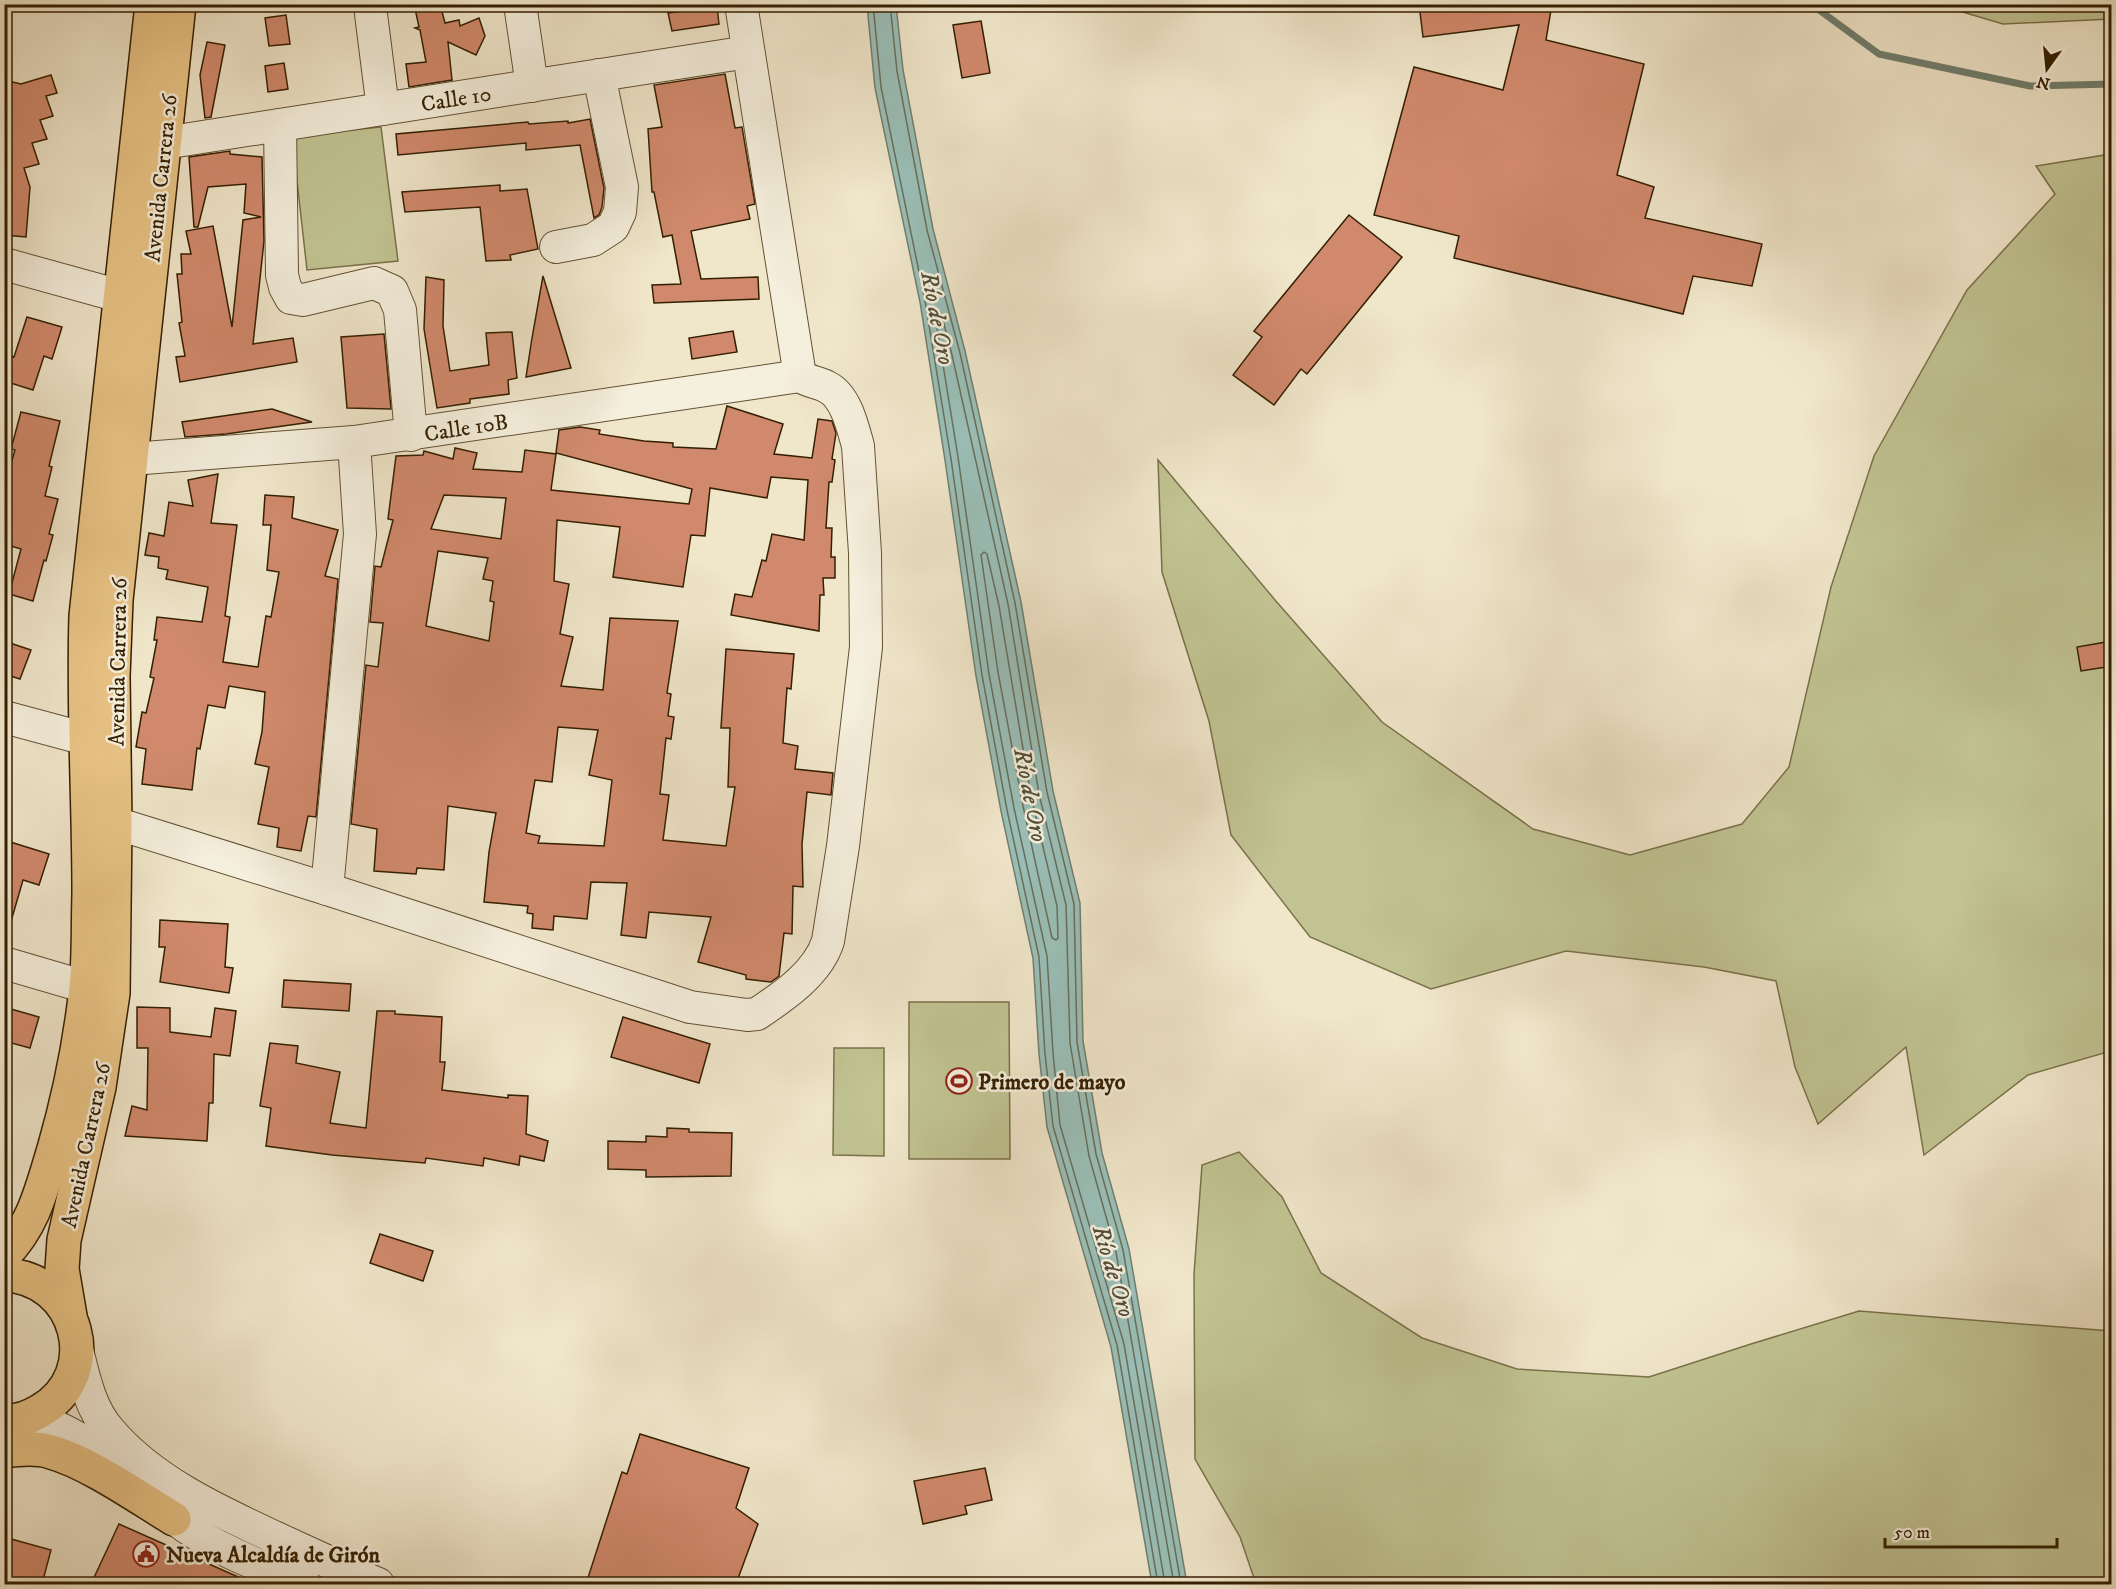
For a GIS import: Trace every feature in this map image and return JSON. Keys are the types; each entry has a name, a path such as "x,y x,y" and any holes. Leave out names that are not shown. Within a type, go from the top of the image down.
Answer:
{"main road":[{"name":"Avenida Carrera 26","path":"77,1350 76,1332 70,1316 62,1269 64,1240 99,1087 113,993 115,620 131,459 133,300 152,4"},
{"name":"Avenida Carrera 26","path":"4,1255 18,1242 39,1199 65,1111 78,1047 86,987 89,872 86,616 133,300 164,143 179,4"},
{"path":"4,1275 14,1275 31,1280 47,1288 70,1316"},
{"path":"77,1350 75,1367 69,1382 59,1396 47,1407 11,1427 25,1449 50,1451 86,1467 174,1519"}],"street":[{"path":"520,4 532,86"},
{"path":"115,823 690,1007 747,1016 758,1014 808,974 823,955 828,941 843,846 866,647 865,565 858,446 854,429 838,396 829,387 807,381 800,376 741,4"},
{"path":"371,14 383,109"},
{"name":"Calle 10","path":"164,143 748,52"},
{"path":"556,247 593,240 613,226 620,212 622,187 599,75"},
{"path":"280,125 282,275 285,287 291,298 303,300 374,283 392,291 399,310 411,435"},
{"path":"4,264 133,300"},
{"name":"Calle 10B","path":"131,459 354,442 411,435 800,376"},
{"path":"327,889 360,534 354,442"},
{"path":"4,717 86,739"},
{"path":"4,963 86,987"},
{"path":"77,1350 93,1405 109,1430 171,1484 230,1517 378,1584"},
{"path":"11,1427 64,1430 87,1444 115,1466 174,1519 206,1539 251,1562 305,1584"}],"green space":[{"path":"1939,5 2111,5 2111,19 2003,24"},
{"path":"381,127 398,261 307,270 292,136"},
{"path":"2111,154 2111,1051 2028,1075 1924,1155 1906,1047 1818,1124 1795,1067 1776,981 1704,967 1566,951 1431,989 1310,937 1231,835 1209,721 1162,572 1158,460 1275,600 1382,722 1533,829 1630,855 1742,824 1789,767 1831,587 1874,456 1967,290 2055,194 2036,166"},
{"name":"Primero de mayo","path":"909,1002 1009,1002 1010,1159 909,1159"},
{"path":"834,1048 884,1048 884,1156 833,1155"},
{"path":"1239,1152 1282,1197 1321,1273 1422,1338 1517,1369 1649,1377 1859,1311 2111,1331 2111,1584 1256,1584 1240,1537 1195,1459 1194,1274 1202,1165"}],"water":[{"name":"Río de Oro","path":"867,5 896,5 903,70 933,229 965,351 1021,602 1053,791 1080,903 1083,1041 1102,1153 1129,1249 1187,1584 1152,1584 1111,1347 1047,1127 1039,1054 1033,958 1001,811 976,676 920,302 875,88"}],"building":[{"path":"414,4 440,4 445,23 459,20 460,26 479,18 485,36 476,55 448,42 452,80 409,87 406,64 426,62 420,30 415,28 419,27"},
{"path":"1419,4 1552,4 1546,40 1644,64 1617,175 1654,187 1645,218 1762,244 1752,286 1693,276 1683,314 1454,258 1459,236 1374,215 1414,67 1503,90 1519,25 1423,37"},
{"path":"717,7 719,24 672,31 668,13"},
{"path":"286,15 290,44 269,46 265,18"},
{"path":"981,21 990,73 962,78 953,25"},
{"path":"207,42 225,45 211,117 205,118 200,75"},
{"path":"284,63 288,89 268,92 265,66"},
{"path":"725,74 735,128 742,127 755,204 747,206 750,219 691,231 701,279 758,277 759,299 654,303 652,285 681,284 672,235 663,237 654,192 652,192 648,129 662,127 654,85"},
{"path":"51,75 57,93 46,96 53,116 40,120 47,139 32,143 39,164 24,168 30,187 26,237 4,235 4,80 21,84"},
{"path":"590,119 604,188 602,207 599,215 594,218 580,145 526,150 526,143 398,155 396,134 528,122 529,124 568,121 568,123"},
{"path":"230,151 230,154 262,157 264,241 253,344 293,338 297,362 180,382 176,357 185,356 179,323 182,322 177,274 182,274 181,254 191,254 186,231 213,226 232,327 243,220 261,217 244,213 246,184 208,187 198,227 194,227 189,157"},
{"path":"500,185 500,191 527,189 538,249 510,255 511,260 486,261 480,207 405,212 402,192"},
{"path":"1349,215 1402,257 1307,374 1301,369 1274,405 1233,375 1262,337 1254,331"},
{"path":"543,276 571,368 526,377 532,338"},
{"path":"426,277 444,280 443,326 450,371 489,365 486,333 512,332 517,378 508,380 509,394 470,399 470,403 437,408 424,329"},
{"path":"27,317 62,327 52,359 44,356 33,390 4,381 4,354 14,357"},
{"path":"733,331 737,352 692,359 689,338"},
{"path":"384,334 391,409 347,408 341,337"},
{"path":"727,406 783,424 774,454 812,458 818,419 832,421 836,433 832,459 835,460 832,482 829,482 826,528 832,528 831,557 835,557 835,578 823,578 824,595 820,595 819,631 731,615 735,594 752,597 762,560 766,561 772,534 804,540 808,480 771,477 767,498 710,488 705,536 691,535 683,587 613,577 620,527 557,520 554,581 569,584 560,634 573,637 561,686 603,690 610,618 678,621 667,693 671,694 668,716 674,717 671,739 666,738 660,794 669,795 663,840 726,846 735,787 728,787 730,728 721,728 726,649 794,654 791,689 787,688 783,743 798,746 795,769 833,773 831,795 807,792 802,844 803,887 793,886 792,934 784,933 779,976 771,982 746,979 746,975 698,962 711,917 649,912 646,938 621,935 627,883 591,882 587,919 554,916 553,930 532,928 533,914 527,913 528,906 484,902 496,813 448,806 444,870 417,868 416,874 374,871 377,829 351,824 366,665 378,667 383,623 370,622 375,566 381,567 393,520 388,519 396,456 423,455 424,451 453,459 455,448 477,453 473,469 522,472 525,450 556,454 551,490 689,504 692,489 556,453 559,430 580,427 600,430 599,434 673,443 673,447 716,449","holes":["444,495 506,498 501,539 431,529","438,551 488,558 483,579 493,581 490,601 494,602 489,641 426,626","558,727 598,730 589,775 612,780 604,846 538,843 540,836 526,833 535,780 552,782"]},
{"path":"272,409 312,422 226,434 185,437 182,422"},
{"path":"21,412 60,421 49,466 52,467 45,496 58,499 49,534 53,535 33,601 9,594 21,549 4,544 4,488 15,450 11,449"},
{"path":"218,474 211,523 237,525 225,616 230,617 223,662 258,667 266,616 271,617 279,572 267,570 271,525 263,525 265,495 294,497 292,518 338,530 325,576 338,579 316,817 308,816 301,851 277,847 279,828 258,824 269,767 255,764 262,732 265,692 229,686 225,708 208,705 200,749 197,748 192,790 142,784 146,749 136,747 142,712 146,713 154,678 150,677 157,640 154,640 157,617 202,622 208,587 166,579 168,570 158,568 159,557 145,555 149,533 164,536 169,502 193,506 188,480"},
{"path":"4,641 31,650 20,679 4,674"},
{"path":"2112,641 2112,666 2081,671 2077,647"},
{"path":"4,840 49,854 39,885 23,880 10,925 4,924"},
{"path":"160,920 228,924 225,967 233,968 229,993 160,982 165,947 159,947"},
{"path":"284,980 351,984 349,1011 282,1007"},
{"path":"4,1007 39,1017 30,1048 4,1041"},
{"path":"137,1007 170,1008 170,1032 211,1037 215,1008 236,1011 230,1056 214,1054 213,1103 209,1103 207,1141 125,1136 132,1106 147,1110 148,1048 137,1048"},
{"path":"377,1011 442,1017 440,1062 445,1062 442,1090 508,1098 508,1095 528,1096 526,1134 548,1141 544,1161 520,1156 519,1165 484,1158 483,1166 426,1158 425,1163 332,1155 266,1146 271,1108 260,1106 270,1043 298,1046 296,1063 340,1072 330,1123 366,1128"},
{"path":"623,1017 710,1044 699,1083 611,1057"},
{"path":"667,1128 689,1129 689,1132 732,1133 731,1176 646,1177 646,1170 608,1169 608,1141 646,1142 646,1136 667,1137"},
{"path":"380,1234 433,1251 423,1281 370,1263"},
{"path":"640,1434 749,1468 736,1508 758,1524 736,1584 586,1584 622,1472 627,1474"},
{"path":"985,1468 992,1500 965,1506 967,1514 923,1524 914,1481"},
{"name":"Nueva Alcaldía de Girón","path":"119,1524 254,1584 91,1584"},
{"path":"4,1537 51,1550 42,1584 4,1584"}],"waterway":[{"path":"1811,4 1879,54 2030,86 2112,84"}],"place":[{"name":"Primero de mayo","path":"959,1081"},
{"name":"Nueva Alcaldía de Girón","path":"146,1554"}]}
